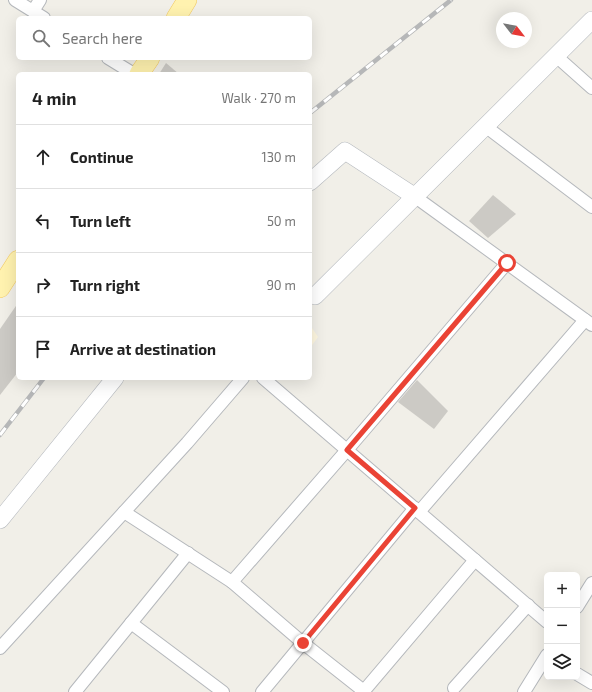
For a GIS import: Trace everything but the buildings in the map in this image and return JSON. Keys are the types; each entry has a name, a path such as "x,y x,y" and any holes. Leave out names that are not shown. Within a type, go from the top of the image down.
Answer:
{"main road":[{"path":"177,16 187,0"},
{"path":"140,72 149,60"},
{"path":"0,288 16,263"}],"street":[{"path":"15,0 41,16"},
{"path":"33,11 40,0"},
{"path":"312,298 592,20"},
{"path":"556,56 592,88"},
{"path":"111,60 131,72"},
{"path":"485,126 592,207"},
{"path":"262,692 417,510 589,322 414,196 345,151 312,180"},
{"path":"232,582 507,263"},
{"path":"0,520 113,380"},
{"path":"0,648 187,443 241,380"},
{"path":"265,380 544,619"},
{"path":"124,512 232,582 303,643 364,692 476,560"},
{"path":"75,692 188,553"},
{"path":"580,602 592,583"},
{"path":"454,688 528,605"},
{"path":"131,623 223,692"},
{"path":"524,692 544,661"},
{"path":"580,676 592,683"}],"shaded area":[{"path":"312,328 318,337 312,345"}],"railway":[{"path":"312,111 451,0"},
{"path":"0,435 42,380"}],"route":[{"path":"303,643 415,508 347,450 507,263"}]}
